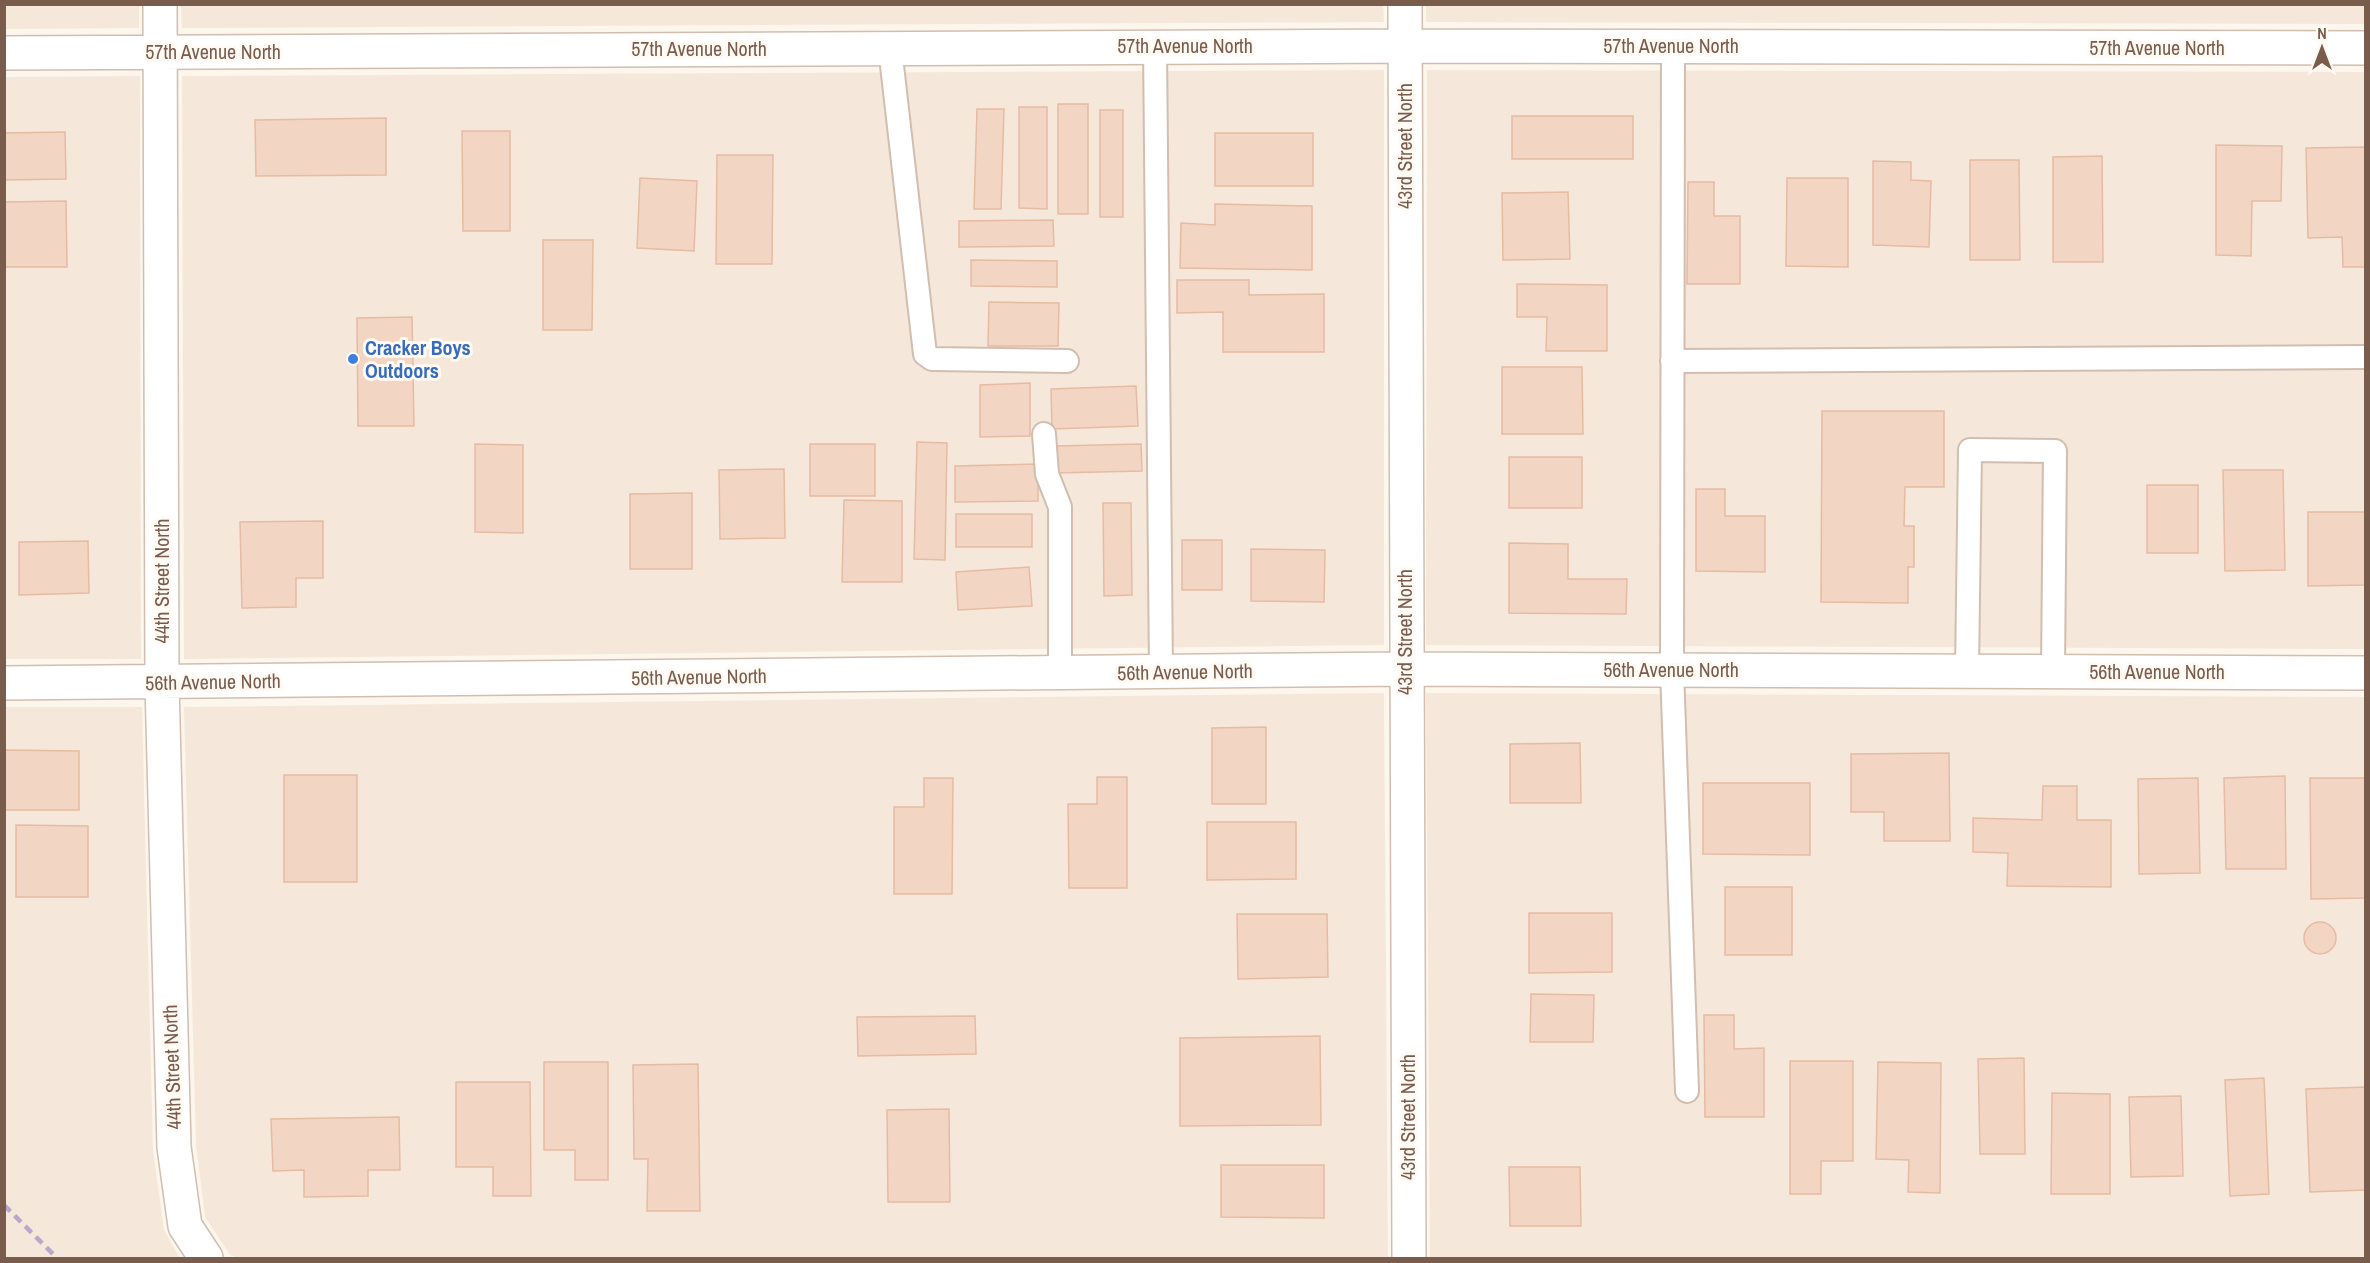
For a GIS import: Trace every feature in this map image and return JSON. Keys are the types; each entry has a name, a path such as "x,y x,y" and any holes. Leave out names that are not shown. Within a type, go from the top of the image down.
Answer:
{"street":[{"name":"44th Street North","path":"160,4 162,683 174,1147 185,1226 206,1258"},
{"name":"43rd Street North","path":"1405,4 1405,669 1409,1258"},
{"name":"57th Avenue North","path":"4,53 1155,46 2366,48"},
{"name":"56th Avenue North","path":"4,683 1405,669 2366,673"}],"lane":[{"path":"1155,46 1161,672"},
{"path":"1673,46 1672,670 1687,1091"},
{"path":"890,48 925,354 932,359 1067,361"},
{"path":"1672,361 2366,357"},
{"path":"1044,434 1047,474 1060,507 1060,673"},
{"path":"1967,671 1970,450 2055,451 2053,672"}],"shaded area":[{"path":"1383,4 1384,22 182,28 181,5"},
{"path":"1426,4 2365,4 2365,24 1426,22"},
{"path":"4,5 139,5 139,28 5,29"},
{"path":"1384,70 1384,645 184,659 182,76"},
{"path":"1427,70 2365,72 2365,649 1426,645"},
{"path":"140,76 141,659 5,659 4,77"},
{"path":"1384,693 1388,1258 238,1258 230,1255 205,1217 196,1145 184,707"},
{"path":"1426,693 2365,697 2365,1258 1430,1258"},
{"path":"5,707 142,707 153,1150 164,1230 180,1258 5,1258"}],"building":[{"path":"1058,104 1088,104 1088,214 1058,214"},
{"path":"1019,107 1047,107 1047,209 1019,208"},
{"path":"977,109 1004,109 1001,209 974,209"},
{"path":"1100,110 1123,110 1123,217 1100,217"},
{"path":"1512,116 1633,116 1633,159 1512,159"},
{"path":"386,118 386,175 256,176 255,120"},
{"path":"462,131 510,131 510,231 463,231"},
{"path":"65,132 66,179 4,180 4,133"},
{"path":"1215,133 1313,133 1313,186 1215,186"},
{"path":"2216,145 2282,146 2281,201 2252,201 2251,256 2216,255"},
{"path":"2366,147 2366,267 2343,267 2342,237 2308,238 2306,148"},
{"path":"717,155 773,155 772,264 716,264"},
{"path":"2102,156 2103,262 2053,262 2053,157"},
{"path":"1970,160 2019,160 2020,260 1970,260"},
{"path":"1873,161 1911,162 1911,180 1931,181 1929,247 1873,245"},
{"path":"640,178 697,181 694,251 637,248"},
{"path":"1787,178 1848,178 1848,267 1786,266"},
{"path":"1688,182 1714,182 1714,216 1740,216 1740,284 1687,284"},
{"path":"1568,192 1570,259 1503,260 1502,193"},
{"path":"66,201 67,267 4,267 4,202"},
{"path":"1215,204 1312,206 1312,270 1180,268 1181,223 1215,225"},
{"path":"1053,220 1054,246 959,247 959,221"},
{"path":"543,240 593,240 592,330 543,330"},
{"path":"971,260 1057,261 1057,287 971,286"},
{"path":"1177,280 1249,280 1249,295 1324,294 1324,352 1223,352 1223,312 1177,313"},
{"path":"1517,284 1607,285 1607,351 1546,351 1547,317 1517,317"},
{"path":"989,302 1059,303 1058,346 988,346"},
{"path":"412,317 414,426 358,426 357,318"},
{"path":"1502,367 1582,367 1583,434 1502,434"},
{"path":"1030,383 1030,436 980,437 980,385"},
{"path":"1136,386 1138,426 1052,429 1051,389"},
{"path":"1822,411 1944,411 1944,487 1905,487 1904,526 1914,526 1914,567 1908,567 1908,603 1821,602"},
{"path":"917,442 947,443 945,560 914,559"},
{"path":"475,444 523,445 523,533 475,532"},
{"path":"810,444 875,444 875,496 810,496"},
{"path":"1141,444 1142,471 1056,473 1055,446"},
{"path":"1509,457 1582,457 1582,508 1509,508"},
{"path":"1038,464 1038,501 955,502 955,466"},
{"path":"784,469 785,538 720,539 719,470"},
{"path":"2223,470 2283,470 2285,570 2225,571"},
{"path":"2147,485 2198,485 2198,553 2147,553"},
{"path":"1696,489 1725,489 1725,516 1765,516 1765,572 1696,571"},
{"path":"692,493 692,569 630,569 630,494"},
{"path":"844,500 902,501 902,582 842,582"},
{"path":"1103,503 1131,503 1132,595 1104,596"},
{"path":"2308,512 2366,512 2366,585 2308,586"},
{"path":"956,514 1032,514 1032,547 956,547"},
{"path":"323,521 323,578 296,578 296,607 242,608 240,522"},
{"path":"1182,540 1222,540 1222,590 1182,590"},
{"path":"88,541 89,593 19,595 19,542"},
{"path":"1509,543 1568,544 1568,579 1627,579 1626,614 1509,613"},
{"path":"1251,549 1325,550 1324,602 1251,601"},
{"path":"1029,567 1032,606 958,610 956,572"},
{"path":"1266,727 1266,804 1212,804 1212,728"},
{"path":"1580,743 1581,803 1510,803 1510,744"},
{"path":"4,750 79,751 79,810 4,810"},
{"path":"1949,753 1950,841 1884,841 1884,812 1851,812 1851,754"},
{"path":"284,775 357,775 357,882 284,882"},
{"path":"2285,776 2286,869 2226,869 2224,778"},
{"path":"1097,777 1127,777 1127,888 1069,888 1068,804 1097,804"},
{"path":"924,778 953,778 952,894 894,894 894,807 924,807"},
{"path":"2198,778 2200,873 2139,874 2138,779"},
{"path":"2310,778 2366,778 2366,898 2311,899"},
{"path":"1703,783 1810,783 1810,855 1703,854"},
{"path":"2043,786 2077,786 2077,820 2111,820 2111,887 2007,886 2008,853 1973,852 1973,818 2042,820"},
{"path":"1207,822 1296,822 1296,879 1207,880"},
{"path":"16,825 88,826 88,897 16,897"},
{"path":"1725,887 1792,887 1792,955 1725,955"},
{"path":"1529,913 1612,913 1612,972 1529,973"},
{"path":"1237,914 1327,914 1328,977 1238,979"},
{"path":"2320,922 2331,927 2336,938 2331,949 2320,954 2309,949 2304,938 2309,927"},
{"path":"1531,994 1594,995 1593,1042 1530,1042"},
{"path":"1704,1015 1734,1015 1734,1049 1764,1048 1764,1117 1705,1117"},
{"path":"975,1016 976,1054 858,1056 857,1017"},
{"path":"1320,1036 1321,1125 1180,1126 1180,1038"},
{"path":"2024,1058 2025,1154 1980,1154 1978,1059"},
{"path":"1790,1061 1853,1061 1853,1161 1821,1161 1821,1194 1790,1194"},
{"path":"544,1062 608,1062 608,1180 575,1180 575,1150 544,1150"},
{"path":"1878,1062 1941,1063 1940,1193 1908,1192 1909,1160 1876,1159"},
{"path":"698,1064 700,1211 647,1211 648,1159 634,1159 633,1065"},
{"path":"2264,1078 2269,1194 2230,1196 2225,1080"},
{"path":"456,1082 530,1082 531,1196 493,1196 493,1167 456,1167"},
{"path":"2366,1087 2366,1190 2310,1192 2306,1089"},
{"path":"2052,1093 2110,1094 2110,1194 2051,1194"},
{"path":"2181,1096 2183,1176 2131,1177 2129,1097"},
{"path":"949,1109 950,1202 888,1202 887,1110"},
{"path":"399,1117 400,1170 368,1170 368,1196 304,1197 304,1170 273,1171 271,1119"},
{"path":"1221,1165 1324,1165 1324,1218 1221,1217"},
{"path":"1509,1167 1580,1167 1581,1226 1510,1226"}],"railway":[{"path":"4,1205 57,1258"}],"place":[{"name":"Cracker Boys Outdoors","path":"353,359"}]}
